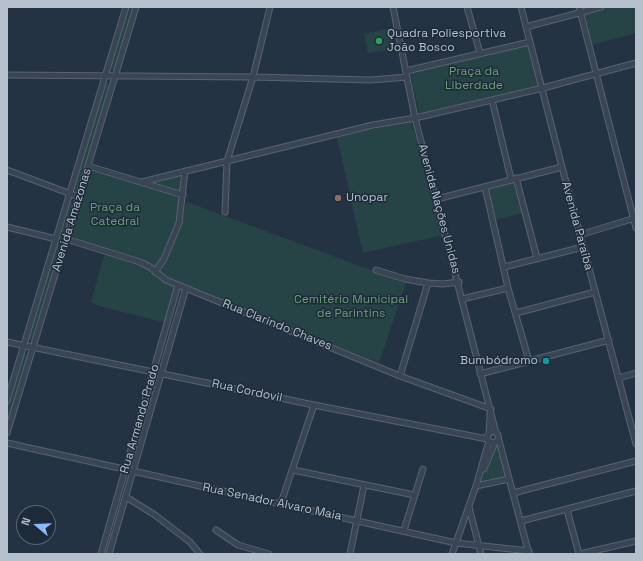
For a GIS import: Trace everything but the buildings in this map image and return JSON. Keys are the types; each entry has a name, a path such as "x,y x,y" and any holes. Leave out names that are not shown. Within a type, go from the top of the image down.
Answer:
{"street":[{"name":"Avenida Amazonas","path":"7,401 126,7"},
{"name":"Avenida Amazonas","path":"7,433 32,346 79,197 136,7"},
{"path":"225,212 227,161 253,77 270,7"},
{"name":"Avenida Nações Unidas","path":"393,7 415,118 459,282 480,374 529,552"},
{"path":"468,7 480,53"},
{"name":"Avenida Paraíba","path":"521,7 595,292 619,378 634,423 636,444"},
{"path":"526,26 580,10 601,7"},
{"path":"580,10 635,218 636,228"},
{"path":"406,71 530,42"},
{"path":"142,182 373,125 415,118 543,88 636,63"},
{"path":"7,75 253,77 371,80 407,77"},
{"path":"492,100 537,258"},
{"path":"88,166 183,195"},
{"path":"437,199 562,167"},
{"path":"7,170 79,197"},
{"path":"155,272 164,259 176,230 183,195 185,171"},
{"path":"485,186 508,288 529,361"},
{"path":"580,235 635,218"},
{"path":"7,227 56,239"},
{"name":"Rua Clarindo Chaves","path":"66,239 140,262 163,279 400,376 490,409"},
{"path":"504,267 583,247"},
{"path":"376,270 405,279 443,284 459,282"},
{"path":"400,376 428,282"},
{"name":"Rua Armando Prado","path":"101,554 178,285"},
{"name":"Rua Armando Prado","path":"109,554 134,471 160,373 186,288"},
{"path":"462,299 508,288"},
{"path":"516,313 595,292"},
{"path":"480,374 609,340"},
{"name":"Rua Cordovil","path":"7,342 314,405 488,438"},
{"path":"619,378 636,374"},
{"path":"281,503 314,405"},
{"path":"476,486 488,438 490,409"},
{"path":"488,438 497,435"},
{"path":"452,554 476,486 497,435"},
{"path":"488,438 495,442"},
{"name":"Rua Senador Alvaro Maia","path":"7,443 404,530 456,543 529,552"},
{"path":"513,493 636,461"},
{"path":"404,530 423,469"},
{"path":"293,470 414,495"},
{"path":"476,486 509,479"},
{"path":"350,554 364,485"},
{"path":"521,521 636,491"},
{"path":"126,497 155,515 190,542 200,554"},
{"path":"469,506 481,554"},
{"path":"567,510 580,554 636,541"},
{"path":"216,530 238,544 269,554"},
{"path":"614,547 615,554"}],"green space":[{"path":"129,7 134,7 115,70 110,68"},
{"path":"608,7 636,7 636,33 592,45 584,13"},
{"name":"Quadra Poliesportiva João Bosco","path":"391,28 395,49 368,53 364,34"},
{"name":"Praça da Liberdade","path":"528,45 538,86 419,113 410,72"},
{"path":"106,83 110,85 77,193 73,191"},
{"path":"411,121 443,235 363,253 337,137"},
{"name":"Praça da Catedral","path":"88,166 142,183 184,172 178,223 155,272 177,285 167,323 99,306 91,302 105,252 66,239"},
{"path":"514,182 522,213 496,220 488,189"},
{"path":"70,202 74,203 32,340 28,339"},
{"name":"Cemitério Municipal de Parintins","path":"187,202 406,283 379,363 159,274"},
{"path":"23,354 28,355 7,426 7,408"},
{"path":"499,445 508,478 479,484 493,447"}],"place":[{"name":"Quadra Poliesportiva João Bosco","path":"379,41"},
{"name":"Unopar","path":"338,198"},
{"name":"Bumbódromo","path":"546,361"}]}
